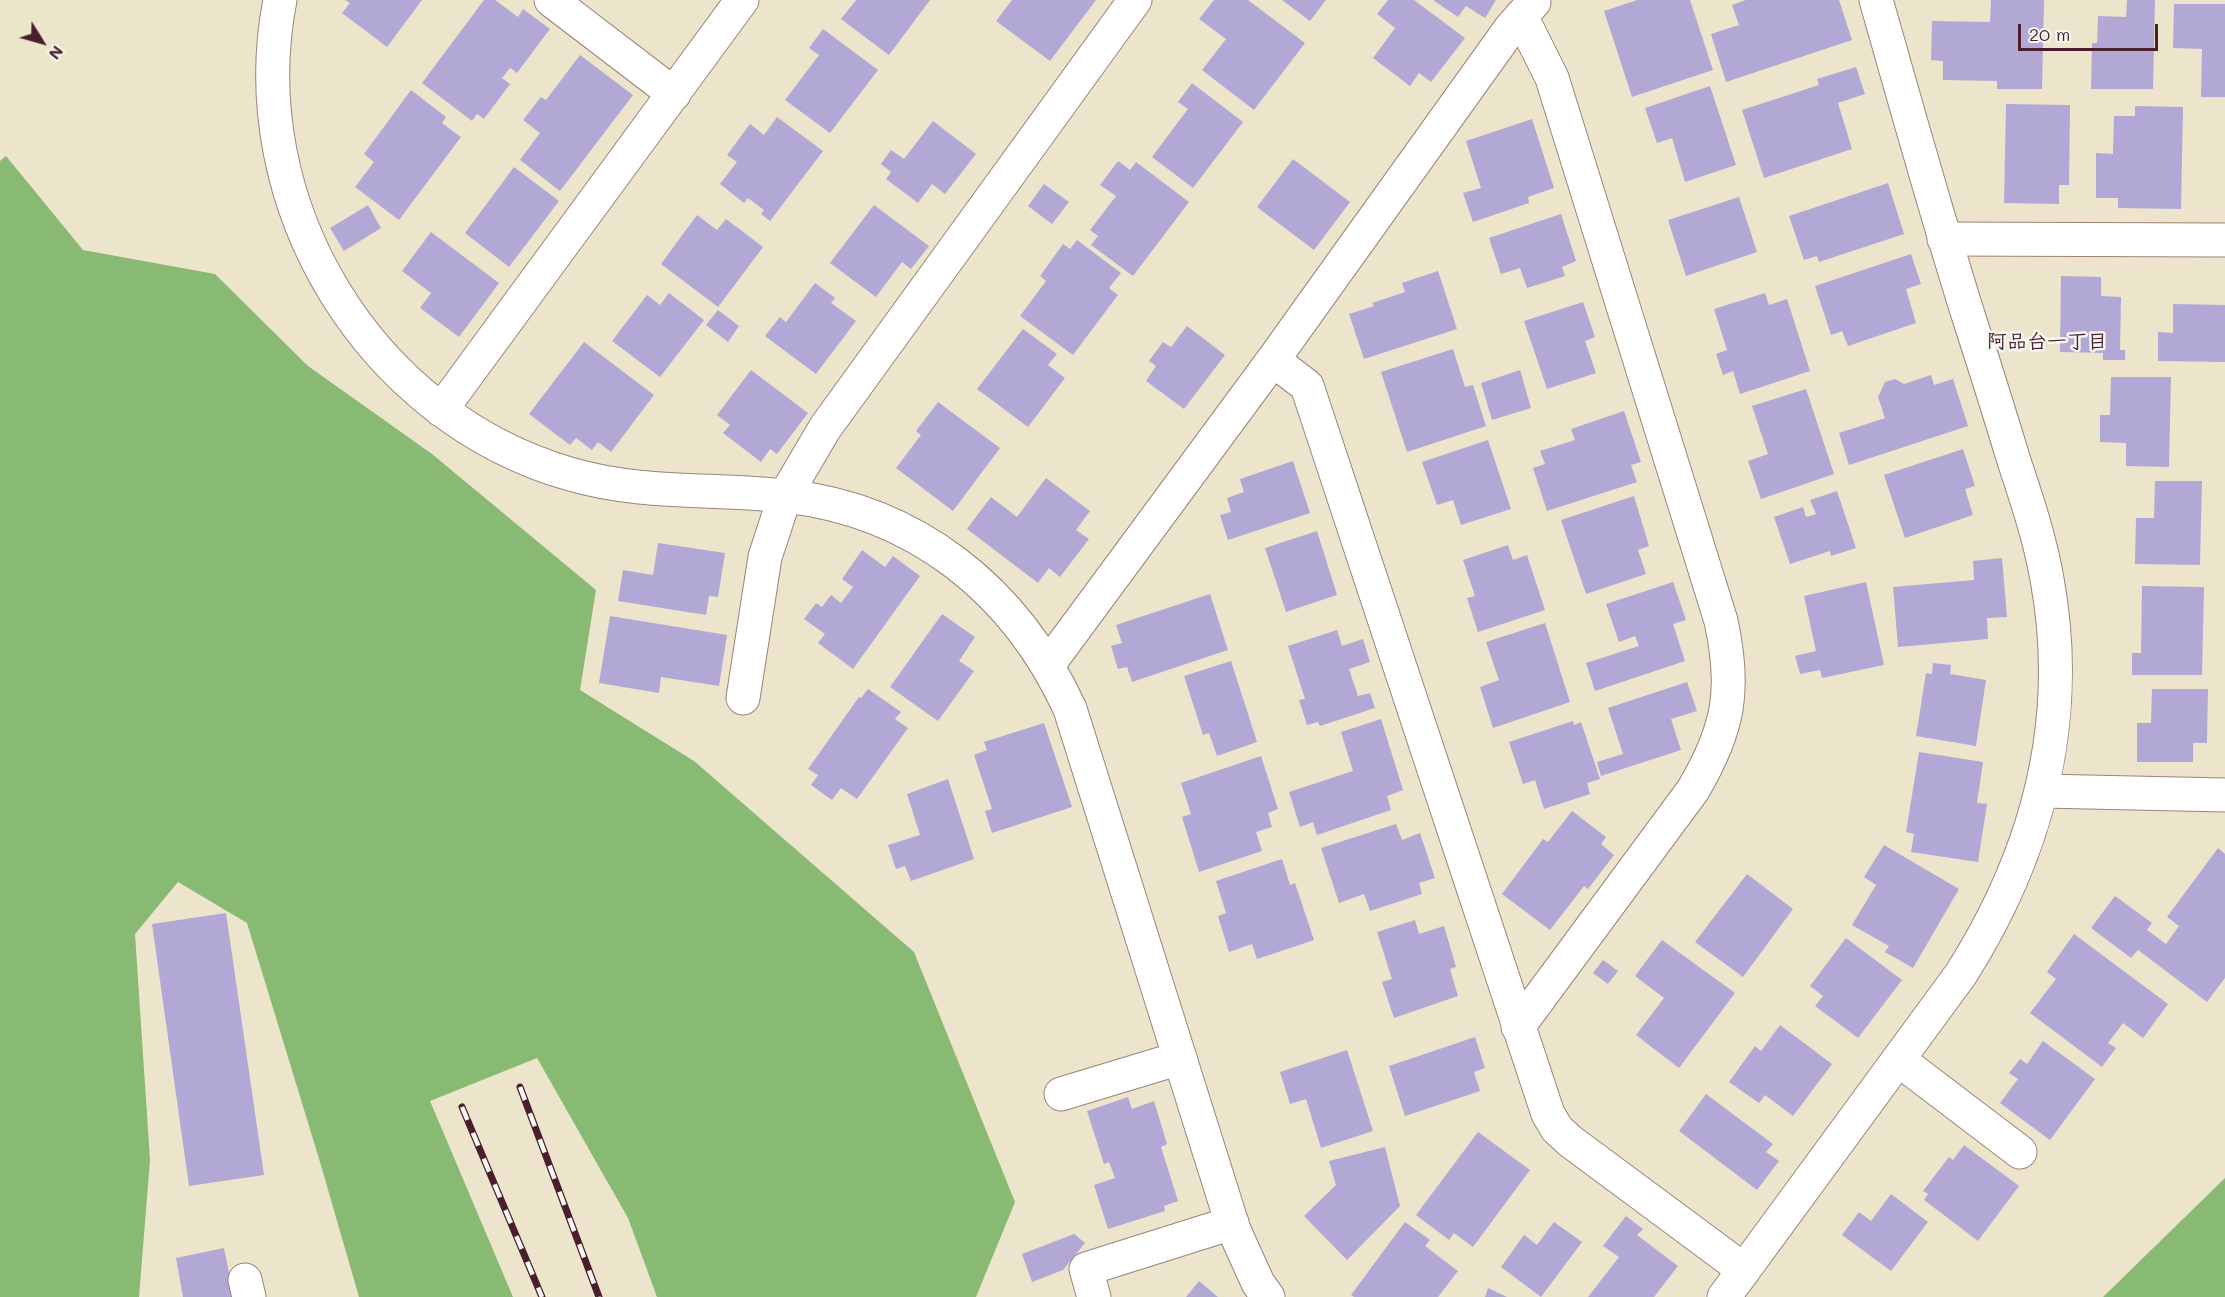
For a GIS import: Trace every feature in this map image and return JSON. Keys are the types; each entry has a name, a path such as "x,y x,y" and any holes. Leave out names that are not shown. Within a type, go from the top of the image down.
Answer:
{"street":[{"path":"280,0 273,60 273,102 278,144 287,185 300,225 317,264 362,334 421,395 491,442 529,460 569,474 610,484 651,490 785,496 849,509 876,518 926,543 972,574 992,593 1029,636 1048,665 1070,709 1232,1223 1258,1283 1268,1297"},
{"path":"551,0 674,94"},
{"path":"441,410 742,0"},
{"path":"743,698 765,557 785,496 825,428 1135,0"},
{"path":"1724,1297 1899,1060 1961,974 1981,942 2015,875 2028,840 2042,791 2052,729 2055,692 2052,616 2047,579 2029,506 1944,239 1876,0"},
{"path":"1048,665 1529,8"},
{"path":"1518,1027 1693,790 1711,759 1723,726 1729,691 1728,655 1721,621 1529,8"},
{"path":"1944,239 2225,240"},
{"path":"1273,360 1307,386 1544,1106 1557,1129 1570,1141 1744,1270"},
{"path":"2042,791 2225,795"},
{"path":"1061,1094 1180,1058"},
{"path":"1899,1060 2020,1152"},
{"path":"1094,1297 1086,1269 1232,1223"}],"green space":[{"path":"6,156 83,250 215,274 308,366 432,454 596,590 580,690 694,761 914,952 1015,1202 976,1297 657,1297 628,1218 537,1058 430,1101 513,1297 359,1297 247,923 178,882 135,934 150,1160 139,1297 0,1297 0,161"},
{"path":"2225,1178 2225,1297 2103,1297"}],"building":[{"path":"345,0 422,0 387,47 342,13 350,3"},
{"path":"484,0 495,0 518,17 523,9 550,29 517,73 510,68 502,78 510,84 484,119 477,114 472,121 422,83"},
{"path":"856,0 930,0 889,55 841,19"},
{"path":"1012,0 1096,0 1050,61 996,21"},
{"path":"1214,0 1248,0 1305,43 1254,110 1202,70 1226,39 1199,19"},
{"path":"1282,0 1326,0 1310,21"},
{"path":"1388,0 1414,0 1465,38 1431,82 1419,73 1410,86 1373,58 1395,28 1377,14"},
{"path":"1433,0 1496,0 1485,18 1466,6 1458,17"},
{"path":"1637,0 1690,0 1713,70 1632,97 1604,11"},
{"path":"1746,0 1839,0 1852,40 1726,82 1711,34 1739,25 1732,5"},
{"path":"1991,0 2044,0 2042,89 1997,89 1997,81 1943,80 1943,61 1931,60 1932,21 1990,22"},
{"path":"2127,0 2155,0 2153,89 2091,89 2092,43 2097,43 2098,16 2126,17"},
{"path":"2174,4 2225,4 2225,97 2201,97 2202,49 2173,48"},
{"path":"823,29 878,70 830,133 785,100 819,55 809,48"},
{"path":"580,55 633,95 560,191 520,160 540,133 523,120 541,97 546,100"},
{"path":"1856,67 1865,94 1838,103 1852,149 1764,178 1742,110 1819,85 1817,79"},
{"path":"1192,83 1243,122 1193,188 1152,157 1188,109 1178,102"},
{"path":"1710,86 1736,165 1685,182 1672,138 1657,143 1645,108"},
{"path":"411,90 446,117 442,123 461,137 399,220 355,187 374,162 364,154"},
{"path":"2006,104 2070,105 2069,185 2059,185 2059,204 2004,203"},
{"path":"2135,106 2183,107 2181,209 2118,208 2118,198 2096,198 2096,153 2113,154 2114,116 2135,116"},
{"path":"777,117 823,151 770,221 761,214 764,210 748,198 744,203 720,184 737,162 727,155 750,124 764,135"},
{"path":"1532,119 1554,188 1528,197 1529,203 1473,222 1463,193 1481,188 1466,141"},
{"path":"933,121 976,154 945,194 932,184 918,203 886,179 891,172 881,164 891,150 904,159"},
{"path":"1293,159 1350,202 1314,250 1257,207"},
{"path":"1118,161 1130,170 1136,162 1189,202 1133,276 1091,245 1098,236 1090,230 1116,196 1100,185"},
{"path":"514,167 559,201 509,267 465,233"},
{"path":"1888,183 1904,234 1819,262 1817,256 1804,260 1789,216"},
{"path":"1044,184 1069,202 1052,224 1028,206"},
{"path":"1739,197 1757,252 1686,276 1668,220"},
{"path":"368,205 381,228 344,251 330,228"},
{"path":"874,205 929,246 911,269 902,262 876,297 830,263"},
{"path":"1561,214 1576,261 1562,267 1565,276 1527,288 1520,268 1501,274 1489,238"},
{"path":"697,215 717,230 726,219 763,247 718,307 661,264"},
{"path":"431,232 499,283 459,337 420,308 431,293 402,271"},
{"path":"1077,240 1121,273 1109,288 1118,295 1073,355 1020,316 1046,281 1040,276 1063,244 1070,249"},
{"path":"1911,254 1921,284 1906,289 1916,323 1848,346 1842,331 1831,335 1815,286"},
{"path":"1438,271 1457,329 1364,359 1349,314 1374,306 1372,303 1405,292 1402,283"},
{"path":"2061,276 2101,277 2101,296 2121,297 2120,350 2125,350 2125,360 2103,360 2103,353 2060,352"},
{"path":"815,283 835,298 831,303 856,321 816,374 765,336 780,317 786,322"},
{"path":"669,293 704,320 660,377 612,341 647,295 660,305"},
{"path":"1765,293 1769,305 1787,299 1810,371 1740,394 1733,371 1723,375 1716,354 1727,350 1714,309"},
{"path":"1583,302 1595,337 1585,341 1596,373 1547,389 1524,321"},
{"path":"2173,304 2225,305 2225,362 2158,361 2158,332 2173,333"},
{"path":"718,310 739,326 728,342 706,325"},
{"path":"1187,326 1225,355 1184,409 1146,381 1156,366 1149,361 1163,342 1171,347"},
{"path":"1023,329 1057,354 1048,365 1065,378 1028,427 977,389"},
{"path":"584,342 654,395 611,452 598,442 592,450 576,438 570,445 529,414"},
{"path":"1453,349 1465,387 1473,385 1486,426 1407,452 1381,372"},
{"path":"751,370 808,413 777,454 770,449 761,462 723,433 730,425 717,415"},
{"path":"1520,370 1531,408 1492,420 1481,383"},
{"path":"1931,375 1934,385 1953,379 1968,426 1849,465 1839,433 1885,418 1878,397 1885,382 1895,379 1904,384"},
{"path":"2111,377 2171,377 2169,467 2126,466 2126,443 2100,442 2100,415 2110,415"},
{"path":"1806,389 1834,474 1761,499 1748,461 1768,454 1752,406"},
{"path":"938,402 1000,448 953,511 896,468 921,435 916,431"},
{"path":"1624,411 1641,462 1631,465 1637,482 1547,511 1533,468 1545,464 1540,451 1575,440 1571,429"},
{"path":"1488,440 1511,509 1461,525 1453,500 1437,505 1422,462"},
{"path":"1963,449 1975,486 1965,489 1973,515 1905,538 1884,475"},
{"path":"1293,461 1310,513 1228,540 1220,515 1231,512 1227,498 1244,492 1240,479"},
{"path":"1046,478 1090,511 1076,530 1089,539 1060,577 1049,568 1038,583 967,529 991,497 1017,517"},
{"path":"2155,481 2202,481 2200,565 2135,564 2136,518 2154,518"},
{"path":"1837,491 1856,548 1831,556 1830,551 1790,564 1774,517 1803,507 1806,517 1816,514 1810,500"},
{"path":"1634,496 1649,546 1638,550 1646,574 1586,594 1561,520"},
{"path":"1317,531 1337,595 1286,612 1265,548"},
{"path":"658,543 725,553 718,597 709,596 706,615 618,601 623,570 653,575"},
{"path":"1508,545 1513,560 1527,555 1545,610 1478,632 1467,598 1475,596 1463,560"},
{"path":"862,550 885,567 893,556 920,576 853,669 818,643 825,634 804,619 816,603 822,607 831,595 841,603 853,587 842,579"},
{"path":"2002,558 2007,617 1987,618 1988,639 1898,647 1893,587 1974,580 1973,561"},
{"path":"1673,582 1686,620 1673,624 1685,661 1595,691 1586,663 1639,646 1635,636 1619,642 1606,604"},
{"path":"1866,582 1884,665 1822,678 1820,670 1800,674 1795,656 1816,651 1804,596"},
{"path":"2142,586 2204,587 2202,675 2132,675 2132,653 2141,653"},
{"path":"1210,594 1228,650 1132,682 1127,667 1118,669 1111,646 1122,643 1116,625"},
{"path":"942,614 975,637 959,661 974,671 938,721 890,687"},
{"path":"610,616 727,635 719,686 661,677 659,693 599,683"},
{"path":"1545,623 1570,702 1493,728 1480,687 1499,680 1486,642"},
{"path":"1337,630 1342,646 1363,639 1370,662 1349,669 1358,696 1370,693 1375,708 1320,726 1318,722 1307,725 1299,700 1305,699 1288,646"},
{"path":"1231,661 1257,742 1217,756 1209,733 1203,735 1184,676"},
{"path":"1933,663 1951,665 1950,674 1986,680 1976,746 1916,736 1926,673 1932,674"},
{"path":"1687,682 1697,711 1671,719 1681,750 1601,776 1597,762 1623,754 1608,708"},
{"path":"868,689 901,712 895,719 908,728 857,799 841,788 832,800 811,785 818,775 808,769 859,697 861,698"},
{"path":"2152,689 2208,689 2207,743 2193,743 2193,762 2137,762 2137,723 2151,723"},
{"path":"1381,719 1403,790 1387,796 1391,810 1317,835 1313,822 1300,827 1289,792 1353,771 1341,732"},
{"path":"1573,721 1574,725 1581,722 1600,779 1587,783 1590,794 1544,809 1535,780 1523,784 1509,742"},
{"path":"1044,723 1072,807 992,833 985,811 992,809 974,755 987,750 984,742"},
{"path":"1919,752 1983,762 1977,803 1987,804 1978,862 1911,852 1914,834 1906,832"},
{"path":"1261,756 1278,809 1268,813 1272,827 1256,832 1262,851 1199,872 1182,817 1191,814 1181,783"},
{"path":"948,779 974,859 911,881 905,866 896,869 888,845 920,835 907,794"},
{"path":"1572,811 1606,837 1601,844 1614,855 1588,889 1584,886 1550,930 1502,894 1543,839 1548,842"},
{"path":"1396,824 1402,840 1420,833 1435,878 1419,883 1422,894 1370,911 1364,894 1339,903 1321,848"},
{"path":"1884,845 1959,889 1913,968 1885,952 1889,946 1852,925 1876,885 1864,877"},
{"path":"2218,848 2225,854 2225,978 2207,1002 2138,950 2131,958 2091,928 2115,896 2152,923 2147,930 2166,944 2179,926 2167,917"},
{"path":"1282,859 1290,885 1295,883 1314,940 1257,959 1252,944 1229,952 1218,916 1226,913 1216,881"},
{"path":"1747,874 1793,909 1743,977 1695,942"},
{"path":"226,913 264,1175 189,1186 152,924"},
{"path":"1415,920 1419,934 1444,926 1456,967 1450,969 1458,996 1394,1018 1382,982 1392,979 1377,932"},
{"path":"2074,934 2168,1004 2143,1038 2123,1023 2108,1043 2116,1048 2102,1067 2030,1013 2056,979 2047,972"},
{"path":"1846,938 1902,980 1858,1038 1815,1006 1823,996 1810,986"},
{"path":"1662,940 1735,993 1679,1068 1636,1035 1664,998 1635,976"},
{"path":"1603,960 1618,971 1608,984 1593,973"},
{"path":"1780,1025 1832,1064 1793,1116 1765,1095 1759,1103 1729,1082 1755,1046 1761,1051"},
{"path":"1475,1037 1485,1068 1474,1072 1480,1091 1405,1116 1389,1066"},
{"path":"2043,1041 2095,1079 2050,1140 2000,1103 2018,1079 2009,1073 2020,1059 2027,1064"},
{"path":"1347,1050 1373,1131 1321,1148 1306,1099 1290,1104 1280,1072"},
{"path":"1706,1094 1773,1144 1766,1152 1779,1161 1757,1190 1679,1131"},
{"path":"1128,1097 1132,1109 1154,1101 1167,1144 1161,1147 1178,1201 1164,1206 1165,1211 1108,1229 1094,1185 1115,1178 1109,1162 1104,1164 1087,1111"},
{"path":"1478,1132 1530,1170 1473,1247 1454,1233 1449,1240 1416,1215"},
{"path":"1964,1145 2019,1186 1978,1241 1924,1200 1928,1194 1923,1191 1949,1157 1953,1160"},
{"path":"1385,1147 1400,1206 1347,1260 1304,1216 1336,1185 1329,1161"},
{"path":"1891,1194 1928,1222 1891,1271 1842,1235 1859,1212 1871,1221"},
{"path":"1626,1216 1643,1229 1637,1235 1678,1266 1654,1297 1588,1297 1619,1257 1603,1246"},
{"path":"1405,1222 1430,1240 1425,1246 1458,1271 1438,1297 1354,1297 1351,1295"},
{"path":"1554,1222 1582,1242 1541,1297 1501,1267 1524,1235 1537,1245"},
{"path":"1074,1234 1085,1243 1063,1270 1032,1282 1022,1254"},
{"path":"224,1248 234,1297 183,1297 176,1258"},
{"path":"1199,1281 1218,1297 1186,1297"},
{"path":"1488,1288 1507,1297 1485,1297"}],"railway":[{"path":"520,1087 599,1297"},
{"path":"462,1107 542,1297"}],"district":[{"name":"阿品台一丁目","path":"2047,342"}]}
